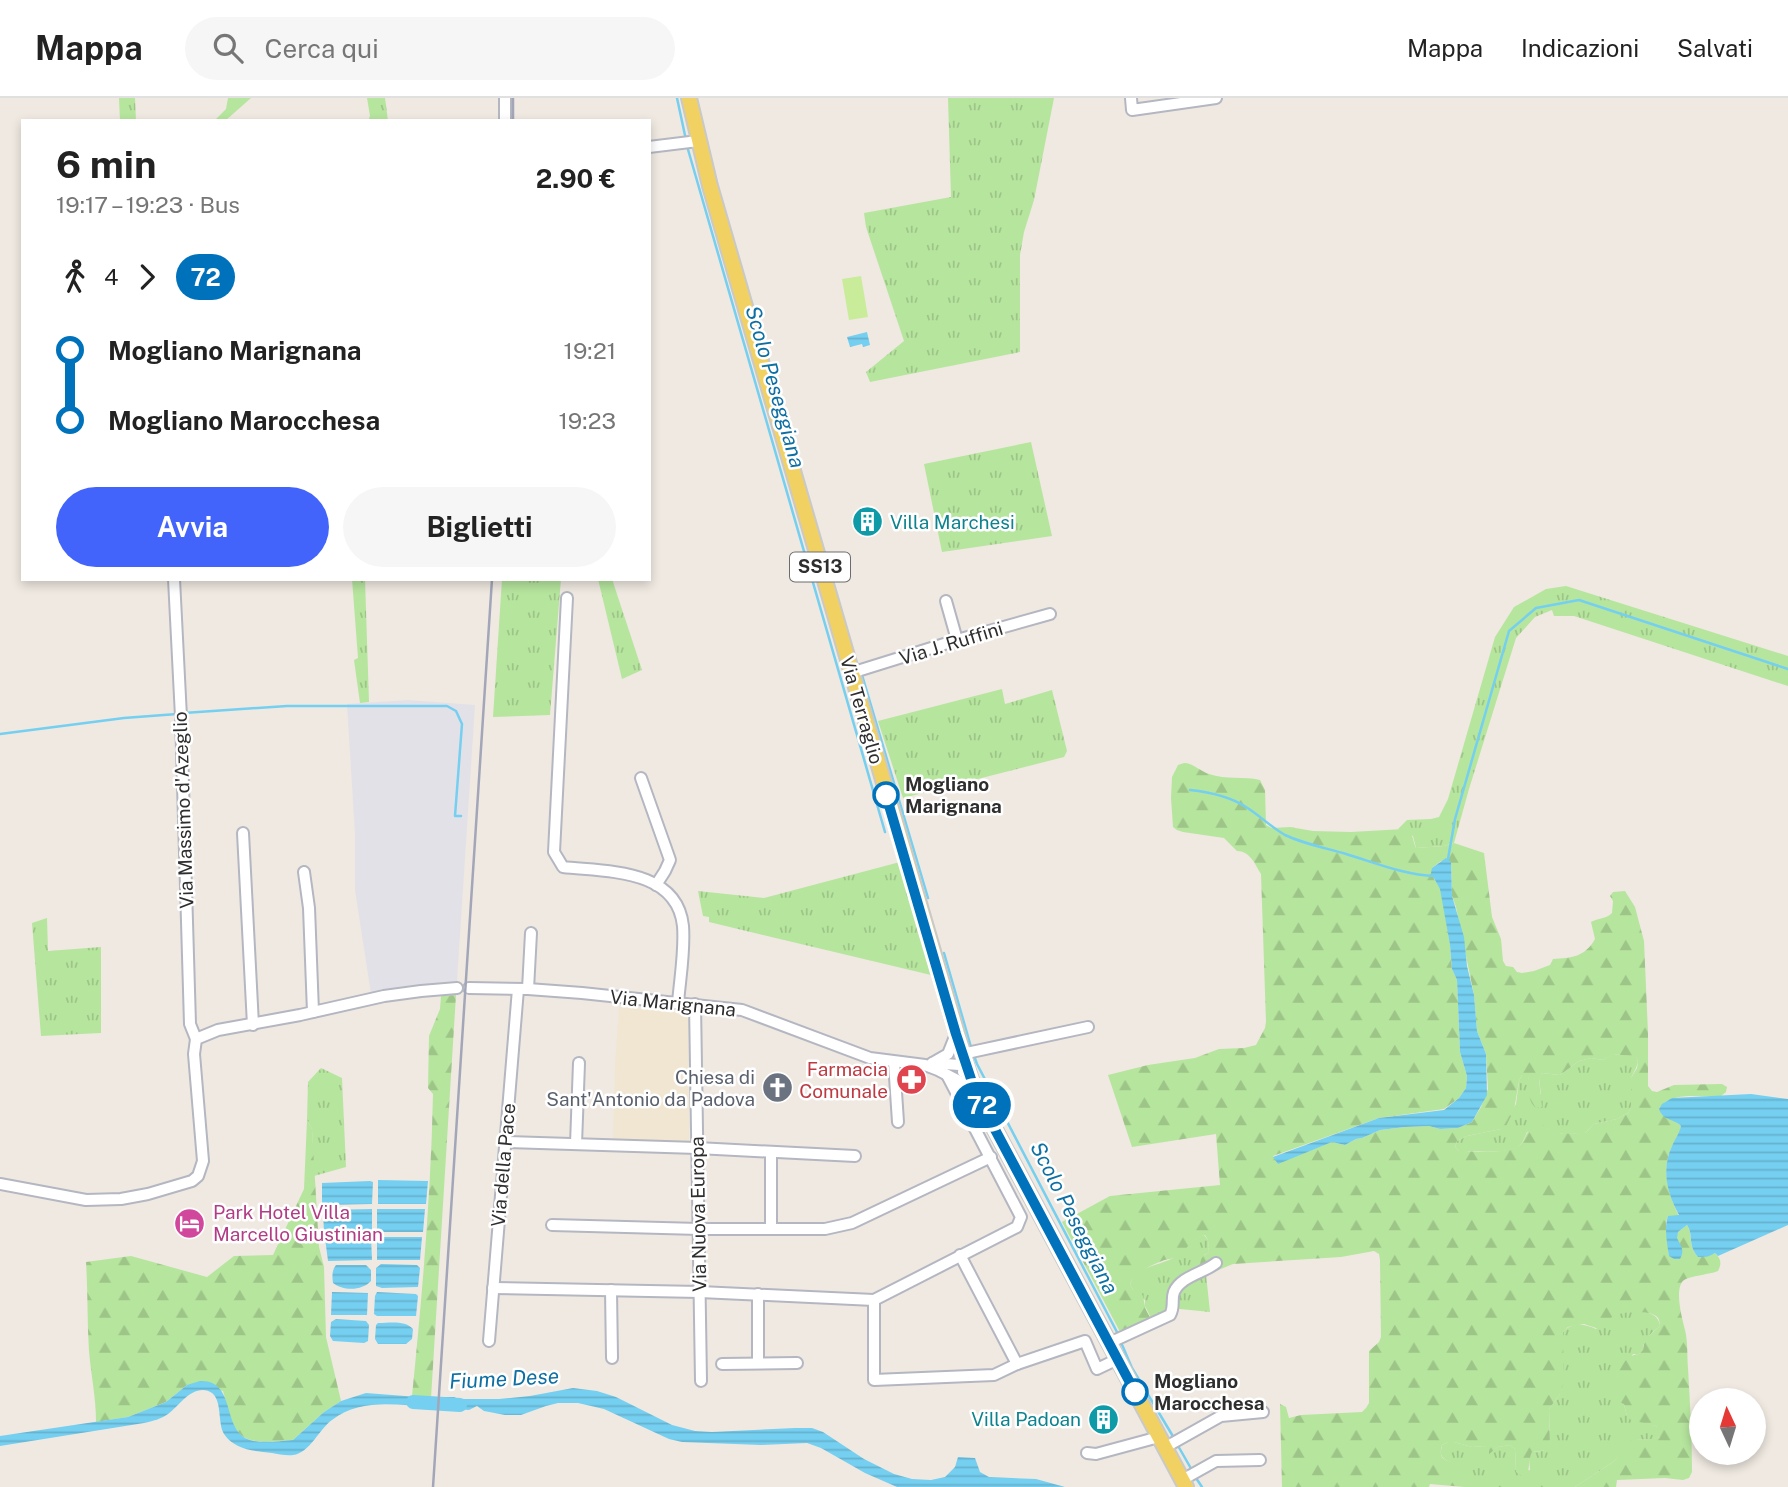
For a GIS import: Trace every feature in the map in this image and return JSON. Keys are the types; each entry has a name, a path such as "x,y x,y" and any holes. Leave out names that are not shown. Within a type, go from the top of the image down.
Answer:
{"main road":[{"name":"Via Terraglio","path":"689,98 691,141 956,1034 968,1056 976,1094 1116,1340 1114,1361 1189,1478"}],"street":[{"path":"505,98 505,119"},
{"path":"1131,98 1132,110 1216,98"},
{"path":"651,146 691,141"},
{"name":"Via Massimo d'Azeglio","path":"174,581 190,1024 197,1039"},
{"path":"567,598 554,852 563,867 617,872 650,880 671,896 683,925 678,1003"},
{"path":"946,601 957,640"},
{"name":"Via J. Ruffini","path":"851,673 1050,614"},
{"path":"641,778 670,860 656,885"},
{"path":"243,833 253,1025"},
{"path":"304,872 309,908 313,1012"},
{"path":"521,992 531,933"},
{"path":"0,1184 86,1200 121,1199 192,1181 198,1177 203,1161 194,1054 197,1039 218,1030 401,993 457,988"},
{"name":"Via Marignana","path":"469,988 695,1004 742,1010 870,1058 894,1062 959,1065 968,1056"},
{"name":"Via della Pace","path":"489,1341 505,1142 521,992"},
{"name":"Via Nuova Europa","path":"695,1004 701,1381"},
{"path":"493,1288 700,1292 874,1300 1017,1227 1021,1217 947,1075 961,1074 968,1056 1088,1027"},
{"path":"928,1064 948,1054 956,1034"},
{"path":"894,1062 898,1122"},
{"path":"576,1144 579,1063"},
{"name":"Via Marignana","path":"928,1064 961,1082 976,1094"},
{"path":"505,1142 855,1156"},
{"path":"771,1153 771,1229"},
{"path":"552,1225 825,1229 852,1223 991,1157"},
{"path":"960,1255 1017,1364"},
{"path":"1116,1340 1170,1315 1174,1291 1197,1272 1216,1263"},
{"path":"611,1290 612,1358"},
{"path":"758,1294 758,1363"},
{"path":"874,1300 874,1380 994,1375 1085,1340 1097,1369 1114,1361"},
{"path":"722,1364 797,1363"},
{"path":"1087,1453 1097,1454 1168,1442 1221,1416 1263,1412"},
{"path":"1189,1478 1216,1461 1260,1460"}],"shaded area":[{"path":"408,700 475,705 457,981 371,994 355,890 355,834 347,704"},
{"path":"619,1007 688,1015 689,1142 685,1145 613,1143"}],"green space":[{"path":"119,98 135,98 136,119 120,119"},
{"path":"228,98 251,98 227,119 216,119 226,109"},
{"path":"367,98 385,98 388,119 369,119"},
{"path":"948,98 1054,98 1020,255 1020,352 870,382 866,372 904,341 866,227 864,213 951,197"},
{"path":"861,276 868,317 849,320 842,279"},
{"path":"1031,442 1052,536 942,552 924,464"},
{"path":"352,581 365,581 369,702 360,703 354,660 358,658"},
{"path":"502,581 561,581 550,715 493,717"},
{"path":"598,581 613,581 642,670 622,679"},
{"path":"1566,586 1788,656 1788,686 1574,616 1554,616 1552,610 1535,617 1516,638 1454,843 1416,848 1413,836 1398,829 1407,820 1439,817 1448,799 1495,637 1514,607 1546,589"},
{"path":"1002,689 1005,704 1052,690 1067,751 1064,757 903,798 878,721"},
{"path":"1187,763 1215,776 1260,780 1265,790 1266,825 1272,828 1351,832 1404,829 1411,834 1416,848 1454,843 1484,853 1492,917 1501,939 1503,961 1517,972 1534,971 1550,965 1553,959 1572,957 1587,950 1595,939 1591,922 1612,913 1613,901 1610,896 1613,892 1625,891 1635,907 1644,941 1648,1086 1657,1092 1674,1085 1722,1084 1727,1087 1721,1096 1678,1097 1664,1103 1659,1109 1681,1126 1669,1155 1666,1173 1669,1191 1679,1216 1668,1216 1666,1222 1669,1256 1678,1232 1687,1225 1698,1257 1715,1253 1720,1261 1718,1271 1684,1280 1679,1292 1687,1344 1689,1465 1692,1465 1689,1478 1617,1480 1616,1487 1575,1487 1613,1462 1621,1445 1626,1442 1660,1437 1656,1426 1631,1420 1627,1416 1624,1404 1619,1402 1616,1388 1618,1372 1622,1365 1643,1350 1645,1339 1660,1326 1657,1317 1652,1314 1627,1312 1616,1315 1602,1330 1584,1324 1568,1327 1563,1332 1564,1382 1560,1394 1549,1409 1549,1450 1532,1452 1527,1476 1522,1476 1516,1472 1515,1449 1510,1445 1498,1447 1489,1454 1489,1449 1484,1446 1472,1447 1448,1442 1442,1445 1442,1456 1462,1469 1464,1487 1430,1484 1429,1487 1282,1487 1280,1404 1286,1407 1289,1418 1362,1412 1369,1403 1369,1351 1381,1337 1380,1260 1379,1254 1374,1251 1341,1257 1233,1264 1211,1273 1200,1271 1201,1260 1209,1252 1208,1240 1205,1235 1200,1236 1178,1256 1148,1267 1132,1280 1130,1284 1133,1290 1142,1295 1153,1322 1126,1343 1062,1222 1110,1196 1220,1185 1216,1134 1132,1147 1108,1075 1148,1065 1195,1058 1219,1049 1256,1045 1266,1022 1261,874 1249,856 1237,851 1224,838 1183,832 1173,827 1172,777 1178,765","holes":["1441,861 1451,862 1452,896 1474,995 1477,1031 1486,1054 1488,1089 1481,1107 1472,1122 1458,1128 1440,1129 1429,1126 1380,1130 1345,1145 1332,1142 1278,1163 1273,1156 1379,1118 1444,1109 1459,1098 1466,1088 1467,1076 1460,1052 1457,980 1452,969 1441,889 1434,879 1432,868","1614,1054 1636,1057 1637,1068 1631,1078 1631,1108 1617,1119 1594,1124 1585,1133 1556,1133 1542,1124 1536,1125 1519,1146 1508,1150 1459,1151 1455,1147 1457,1141 1467,1136 1506,1126 1514,1110 1522,1075 1528,1076 1530,1097 1536,1108 1542,1107 1539,1079 1542,1073 1560,1075 1579,1061 1591,1058 1603,1060"]},
{"path":"900,862 931,975 709,922 709,917 703,916 698,891 764,898"},
{"path":"47,918 48,951 101,947 101,1033 41,1036 32,923"},
{"path":"456,995 431,1398 412,1396 430,1170 433,1094 428,1088 429,1036 440,1009 441,996"},
{"path":"1613,1054 1636,1056 1638,1062 1631,1078 1631,1108 1628,1113 1617,1119 1594,1124 1585,1133 1559,1134 1546,1128 1527,1132 1518,1147 1506,1151 1459,1151 1455,1147 1457,1141 1467,1136 1501,1129 1516,1104 1522,1075 1528,1075 1529,1081 1541,1095 1539,1078 1542,1073 1560,1075 1579,1061 1591,1058 1603,1060"},
{"path":"321,1068 342,1078 346,1167 314,1176 312,1129 307,1120 308,1082"},
{"path":"307,1120 312,1129 319,1247 324,1267 326,1337 341,1401 324,1412 293,1440 261,1442 240,1435 229,1416 223,1391 187,1385 166,1402 128,1417 96,1422 89,1351 86,1262 131,1256 207,1277 234,1256 273,1255 304,1189"},
{"path":"1204,1235 1208,1240 1209,1252 1204,1255 1210,1312 1170,1308 1153,1322 1145,1300 1130,1284 1133,1277 1144,1269 1173,1258 1195,1239"},
{"path":"1625,1312 1651,1314 1656,1317 1660,1326 1646,1339 1643,1350 1639,1354 1633,1354 1617,1377 1627,1416 1656,1426 1660,1437 1636,1440 1613,1462 1575,1487 1464,1487 1459,1470 1442,1457 1442,1445 1454,1442 1472,1447 1484,1446 1489,1448 1489,1453 1498,1447 1510,1445 1515,1449 1516,1472 1530,1470 1529,1458 1532,1452 1543,1451 1550,1444 1549,1409 1560,1394 1563,1332 1579,1325 1596,1329 1613,1315"}],"water":[{"path":"867,332 870,345 850,347 847,337"},
{"path":"1446,858 1451,862 1452,896 1464,937 1477,1031 1486,1054 1487,1095 1472,1122 1458,1128 1440,1129 1429,1126 1380,1130 1345,1145 1332,1142 1278,1164 1273,1157 1379,1118 1444,1110 1459,1098 1466,1088 1467,1076 1460,1052 1457,980 1452,969 1440,889 1431,873 1432,868"},
{"path":"1751,1094 1788,1099 1788,1225 1718,1256 1715,1253 1698,1257 1687,1225 1678,1232 1677,1238 1682,1253 1680,1259 1674,1259 1669,1256 1666,1225 1668,1216 1679,1215 1671,1198 1666,1173 1669,1155 1681,1126 1663,1116 1659,1109 1672,1098"},
{"path":"378,1180 428,1181 426,1204 378,1204"},
{"path":"373,1182 372,1204 322,1205 322,1183"},
{"path":"372,1209 372,1232 324,1233 323,1210"},
{"path":"377,1209 425,1209 423,1232 377,1232"},
{"path":"371,1237 372,1260 328,1261 325,1238"},
{"path":"377,1237 422,1237 420,1260 377,1260"},
{"path":"381,1264 417,1265 420,1268 418,1287 376,1286 376,1268"},
{"path":"336,1265 366,1265 371,1270 371,1281 358,1288 337,1286 332,1278"},
{"path":"332,1292 368,1293 367,1315 331,1315"},
{"path":"377,1292 416,1294 416,1316 377,1316 374,1314"},
{"path":"336,1319 366,1321 369,1325 368,1341 333,1341 330,1336 331,1322"},
{"path":"378,1323 406,1324 413,1329 412,1339 406,1344 378,1344 375,1339"},
{"path":"200,1381 212,1383 220,1389 236,1429 243,1437 259,1442 293,1440 324,1412 341,1401 366,1393 431,1398 430,1407 379,1404 354,1408 332,1420 304,1450 293,1455 239,1447 224,1434 214,1395 203,1390 193,1393 168,1414 154,1421 0,1446 0,1436 128,1417 166,1402 187,1385"},
{"path":"573,1388 616,1397 672,1425 695,1431 812,1428 823,1432 864,1459 894,1474 912,1479 931,1480 945,1477 955,1467 958,1457 975,1458 980,1472 989,1477 1036,1479 1065,1487 897,1487 807,1443 761,1445 682,1442 669,1439 604,1409 578,1403 558,1403 521,1415 484,1411 477,1406 469,1410 443,1408 443,1397 499,1399"}],"waterway":[{"name":"Scolo Peseggiana","path":"677,98 686,140"},
{"name":"Scolo Peseggiana","path":"687,146 885,832"},
{"path":"1448,859 1455,819 1509,631 1536,608 1579,600 1788,669"},
{"name":"Scolo Peseggiana","path":"862,675 928,898"},
{"path":"184,713 287,706 447,706 456,711 462,724 455,816 461,816"},
{"path":"0,734 177,714"},
{"path":"1190,790 1233,800 1285,835 1300,841 1401,871 1435,876"},
{"name":"Scolo Peseggiana","path":"944,953 971,1047"},
{"name":"Scolo Peseggiana","path":"973,1053 1118,1334"},
{"name":"Scolo Peseggiana","path":"1120,1340 1132,1368 1174,1438"},
{"name":"Fiume Dese","path":"413,1402 460,1405"},
{"name":"Scolo Peseggiana","path":"1177,1444 1193,1472"},
{"name":"Scolo Peseggiana","path":"1196,1478 1202,1487"}],"railway":[{"path":"513,98 513,119"},
{"path":"433,1487 492,581"}],"bus line":[{"name":"72","path":"886,795 976,1094 1135,1392"}],"place":[{"name":"Villa Marchesi","path":"867,522"},
{"name":"Mogliano Marignana","path":"886,795"},
{"name":"Farmacia Comunale","path":"911,1080"},
{"name":"Chiesa di Sant'Antonio da Padova","path":"778,1088"},
{"name":"Park Hotel Villa Marcello Giustinian","path":"190,1223"},
{"name":"Mogliano Marocchesa","path":"1135,1392"},
{"name":"Villa Padoan","path":"1104,1419"}]}
